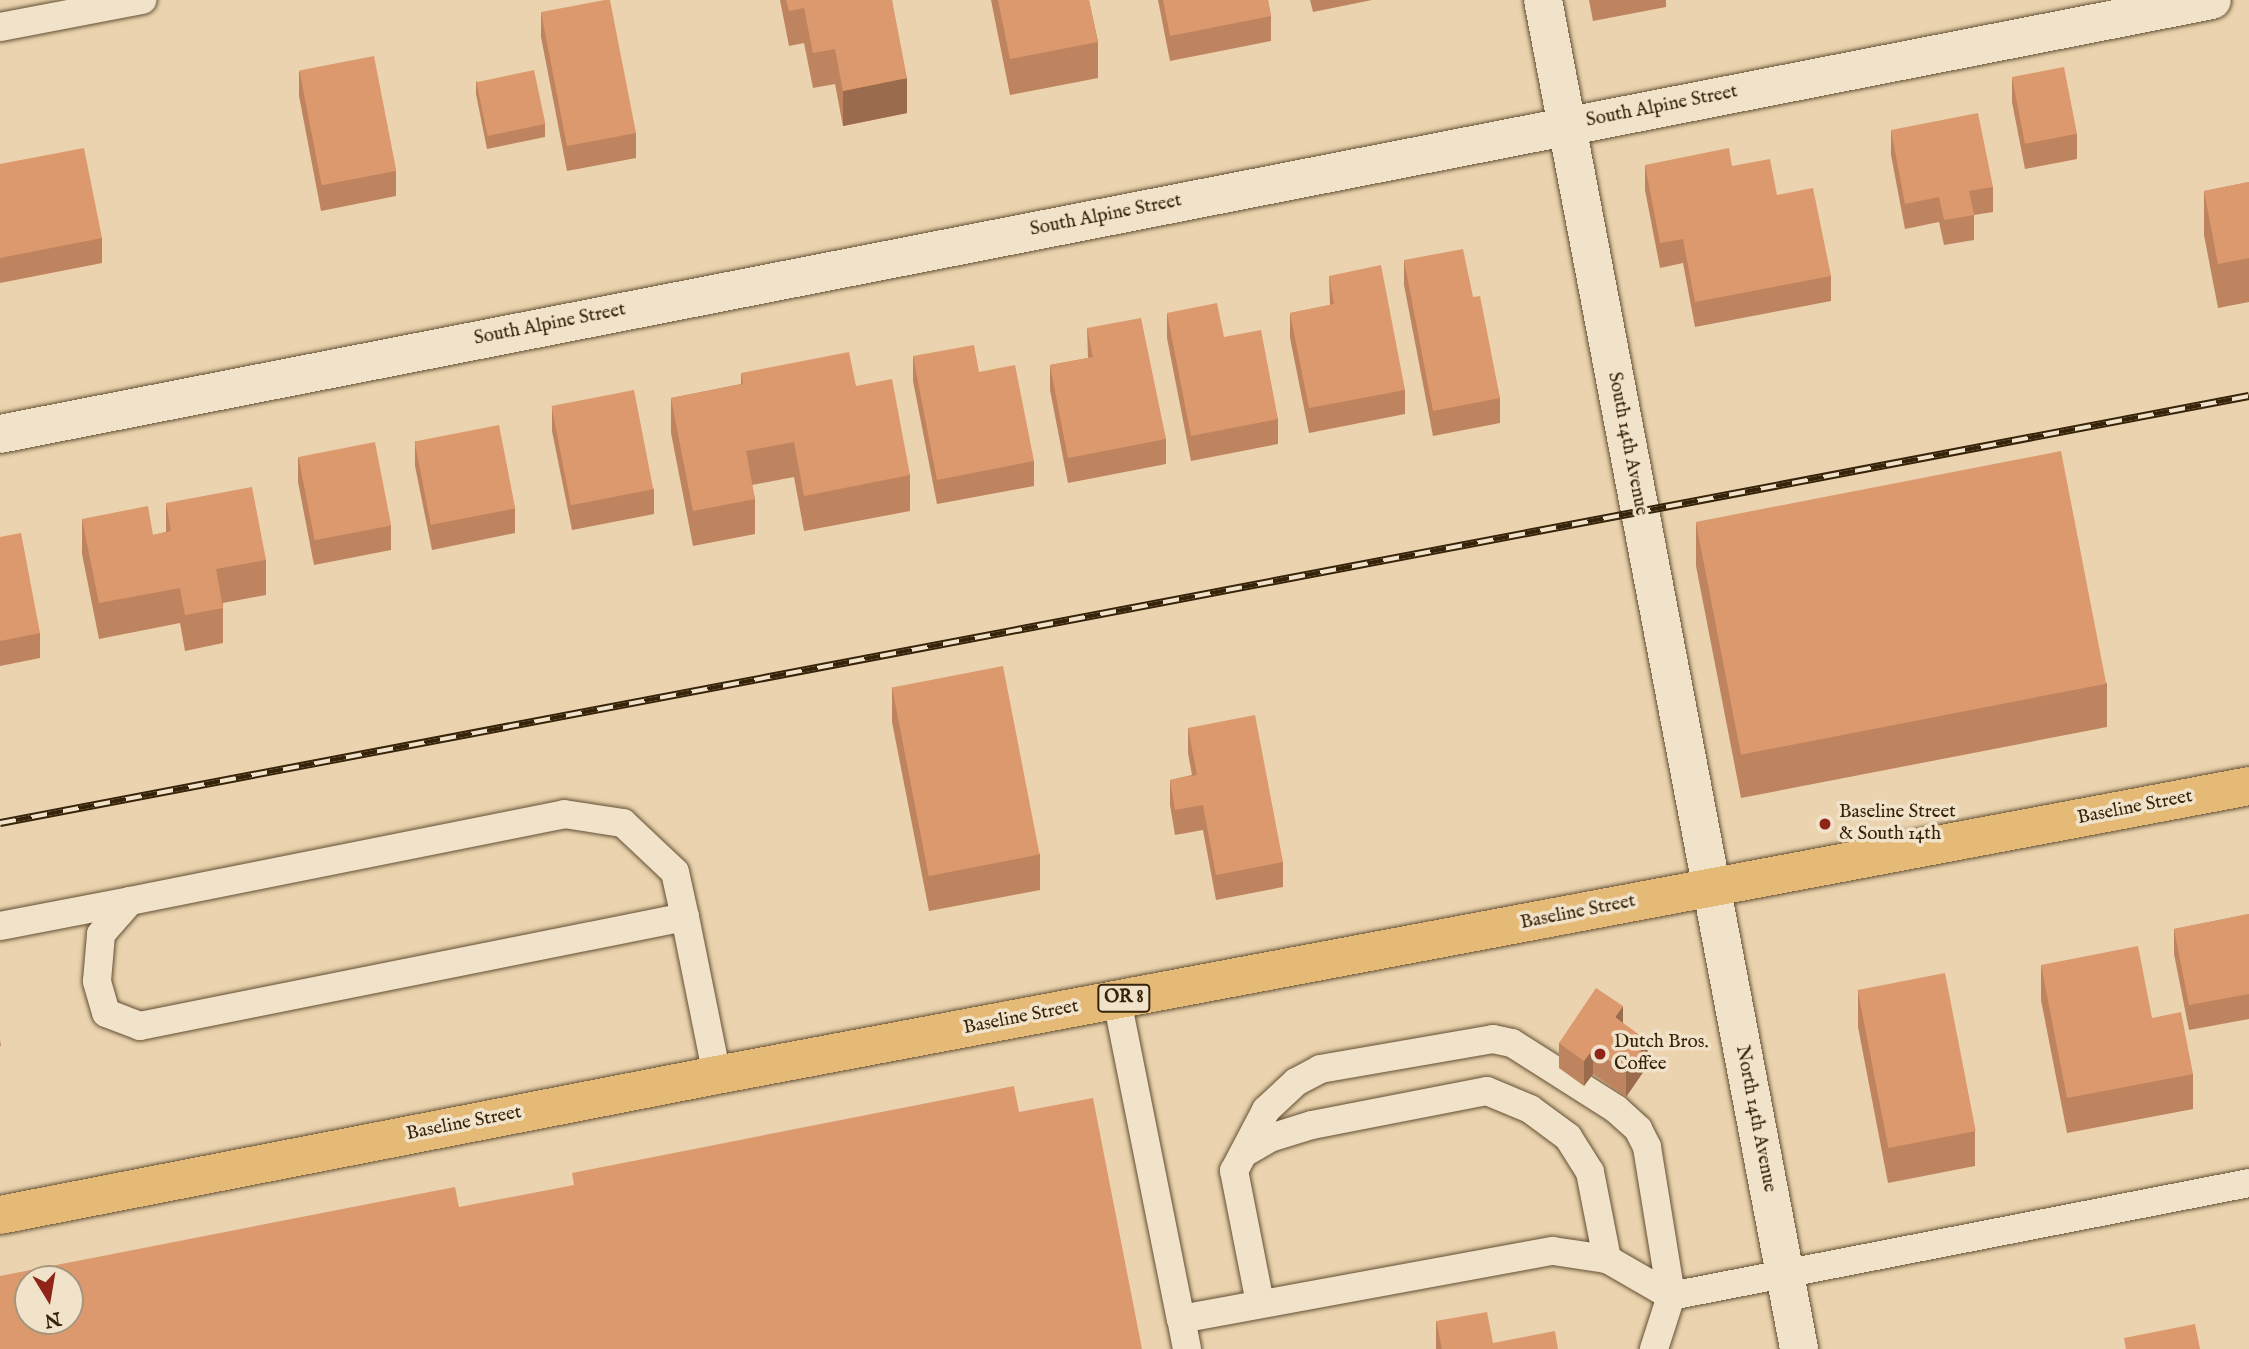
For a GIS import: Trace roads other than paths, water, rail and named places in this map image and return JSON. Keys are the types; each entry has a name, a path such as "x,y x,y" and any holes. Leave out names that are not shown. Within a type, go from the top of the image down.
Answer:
{"highway":[{"name":"Baseline Street","path":"0,1215 717,1075 2249,786"}],"street":[{"name":"South 14th Avenue","path":"1543,0 1712,889"},
{"name":"South Alpine Street","path":"0,434 2212,0"},
{"name":"North 14th Avenue","path":"1712,889 1799,1349"}],"lane":[{"path":"0,27 142,0"},
{"path":"0,926 564,814 623,823 675,872 717,1075"},
{"path":"130,901 101,934 97,981 106,1013 140,1026 685,917"},
{"path":"1117,1000 1187,1349"},
{"path":"1260,1303 1234,1171 1266,1110 1296,1082 1320,1069 1472,1041 1513,1043 1616,1109 1638,1129 1655,1174 1671,1296 1654,1349"},
{"path":"1246,1152 1270,1138 1312,1125 1487,1091 1530,1109 1568,1137 1590,1172 1607,1259"},
{"path":"1181,1319 1553,1251 1607,1259 1671,1296 2249,1183"}],"railway":[{"path":"0,823 2249,396"}],"place":[{"name":"Baseline Street & South 14th","path":"1825,824"},
{"name":"Dutch Bros. Coffee","path":"1600,1054"}]}
